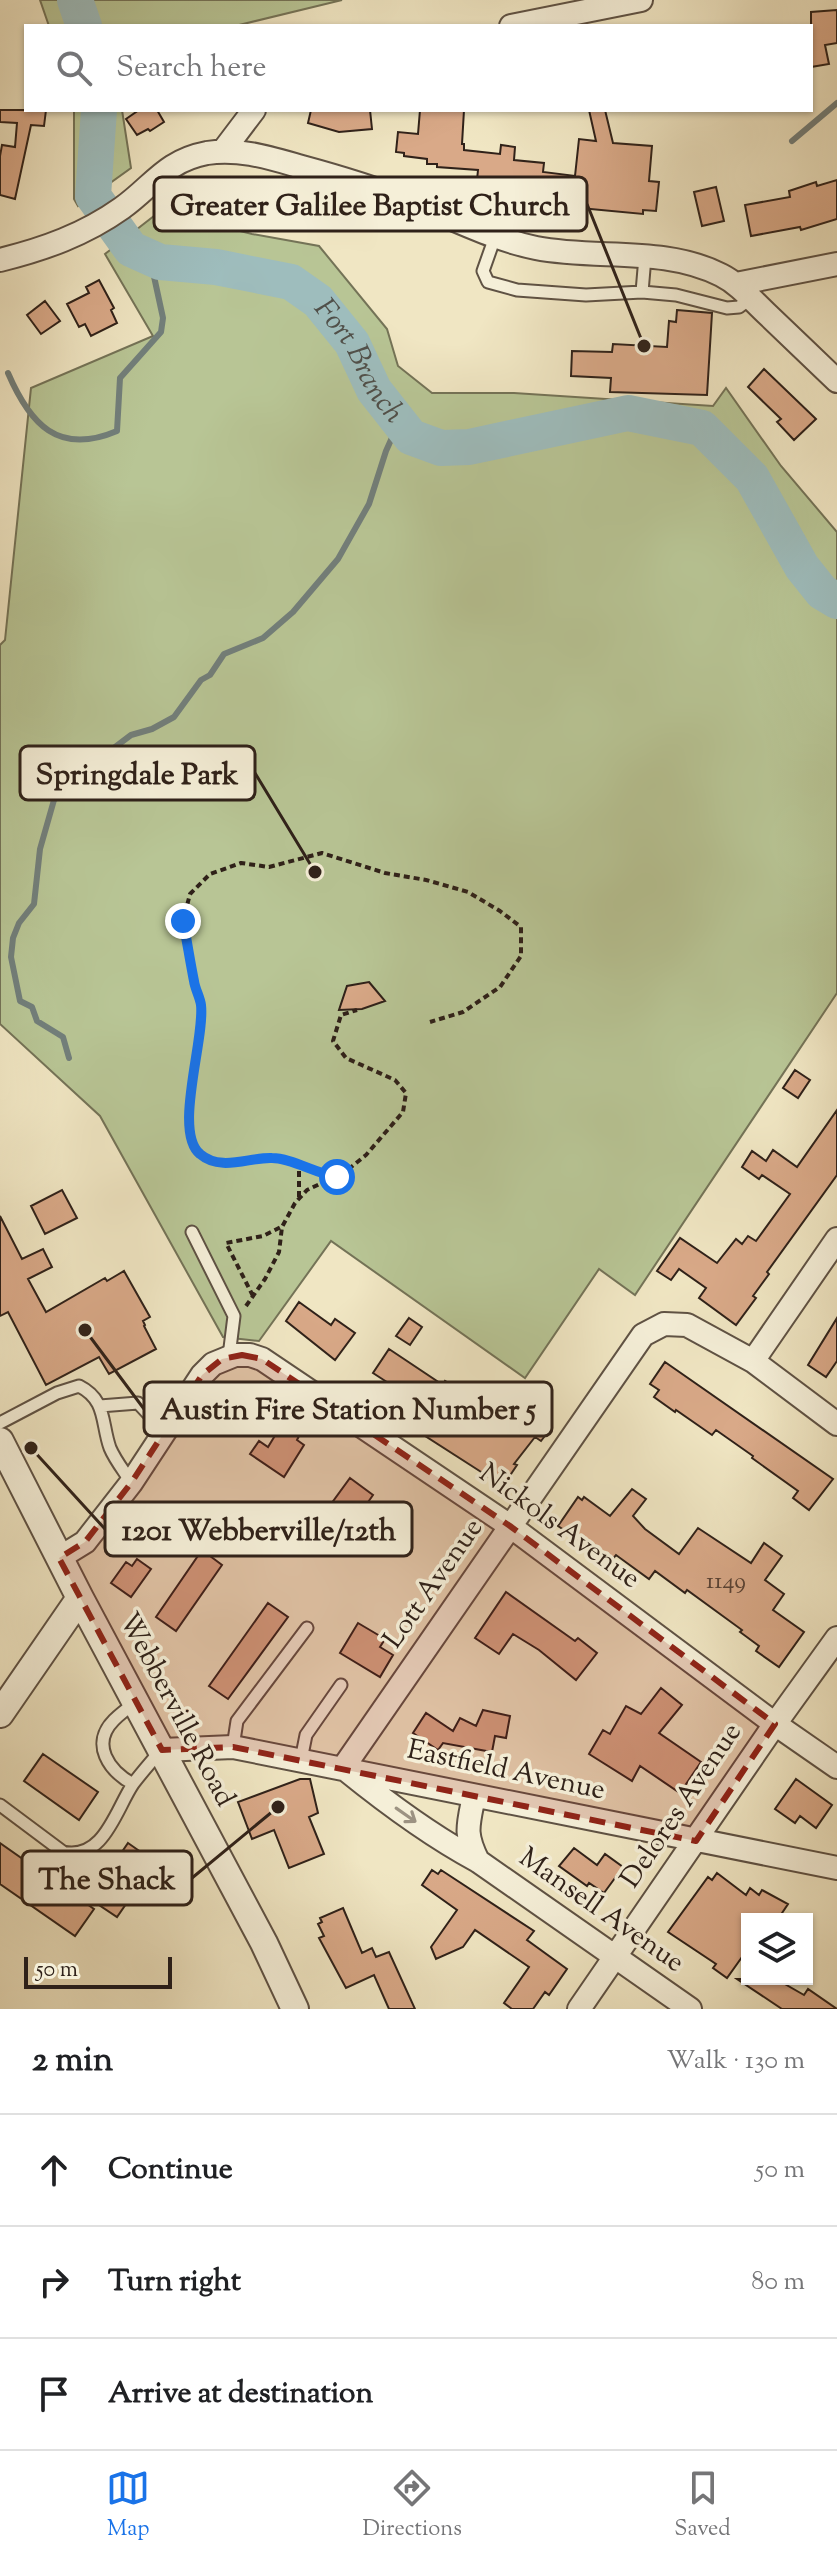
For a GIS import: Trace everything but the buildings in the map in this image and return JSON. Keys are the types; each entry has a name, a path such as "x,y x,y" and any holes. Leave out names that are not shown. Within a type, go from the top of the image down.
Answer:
{"street":[{"path":"521,24 641,0"},
{"path":"223,151 252,112"},
{"path":"0,260 46,249 66,240 123,207 150,182 180,162 223,151 258,155 411,202 495,237 565,252 687,262 712,271 743,291 837,381"},
{"path":"743,291 837,264"},
{"path":"837,1239 753,1361 837,1424"},
{"name":"Lott Avenue","path":"343,1768 643,1335 664,1324 687,1325 753,1361"},
{"name":"Nickols Avenue","path":"232,1356 250,1355 262,1359 510,1526 837,1767"},
{"path":"59,1558 85,1542 131,1483 202,1375 213,1364 232,1356"},
{"name":"Webberville Road","path":"0,1441 264,1943 295,2009"},
{"path":"0,1714 80,1598"},
{"name":"Delores Avenue","path":"579,2009 837,1638"},
{"name":"Eastfield Avenue","path":"162,1750 233,1747 837,1868"},
{"name":"Mansell Avenue","path":"343,1768 433,1834 478,1861 690,2009"},
{"name":"Mansell Avenue","path":"474,1796 467,1827 469,1843 478,1861"}],"lane":[{"path":"495,237 483,271 488,282 517,290 586,295 642,292 676,295 727,308 739,307 743,291"},
{"path":"642,292 645,257"},
{"path":"192,1232 234,1316 232,1356"},
{"path":"0,1423 57,1393 79,1386 91,1392 100,1406 111,1451 131,1483"},
{"path":"100,1406 138,1403 165,1432"},
{"path":"233,1747 237,1721 307,1628"},
{"path":"301,1760 306,1735 341,1685"},
{"path":"133,1784 121,1778 108,1764 104,1738 113,1721 136,1702"},
{"path":"0,1805 63,1852 74,1854 87,1851 103,1837 133,1784 162,1750"}],"path":[{"path":"337,1177 271,1158 231,1163 211,1160 200,1154 190,1140 189,1105 199,1045 201,1004 183,921 190,894 210,874 241,863 269,867 322,853 385,873 468,892 521,927 521,956 500,987 463,1012 430,1022"},
{"path":"242,1311 265,1279 279,1252 282,1227 299,1197 307,1190 337,1177 366,1155 403,1112 406,1093 395,1080 346,1058 333,1041 341,1015 357,1010"},
{"path":"299,1166 299,1197"},
{"path":"253,1296 226,1243 263,1236 282,1227"}],"highlighted area":[{"path":"242,1355 262,1359 510,1526 775,1724 696,1841 233,1747 162,1750 59,1558 85,1542 131,1483 202,1375 222,1359"}],"green space":[{"path":"40,0 342,0 243,24 48,24"},
{"path":"74,112 122,112 131,168 78,206 74,199"},
{"path":"172,202 197,220 319,246 387,329 398,366 432,393 514,393 713,406 726,388 781,466 837,532 837,993 635,1295 599,1269 525,1378 331,1241 259,1341 223,1337 100,1116 0,1024 0,645 5,640 31,388 153,336 105,254"}],"waterway":[{"name":"Fort Branch","path":"75,0 83,24"},
{"path":"792,141 837,103"},
{"name":"Fort Branch","path":"99,112 93,196 131,249 160,262 216,267 291,282 318,301 352,343 374,390 411,437 441,448 469,447 628,413 702,428 752,478 802,567 822,592 837,601"},
{"path":"8,373 26,407 37,420 62,437 78,440 117,431 120,378 161,332 163,318 150,258"},
{"path":"69,1058 63,1037 37,1021 32,1007 20,1001 11,957 13,938 19,923 34,904 40,849 54,800 86,769 131,735 152,729 174,717 224,654 263,638 293,612 338,559 369,504 399,422"}],"place":[{"name":"Greater Galilee Baptist Church","path":"644,346"},
{"name":"Springdale Park","path":"315,872"},
{"name":"Austin Fire Station Number 5","path":"85,1330"},
{"name":"1201 Webberville/12th","path":"31,1448"},
{"name":"The Shack","path":"278,1807"}],"route":[{"path":"183,921 201,1004 199,1045 189,1105 190,1140 200,1154 211,1160 231,1163 271,1158 337,1177"}]}
